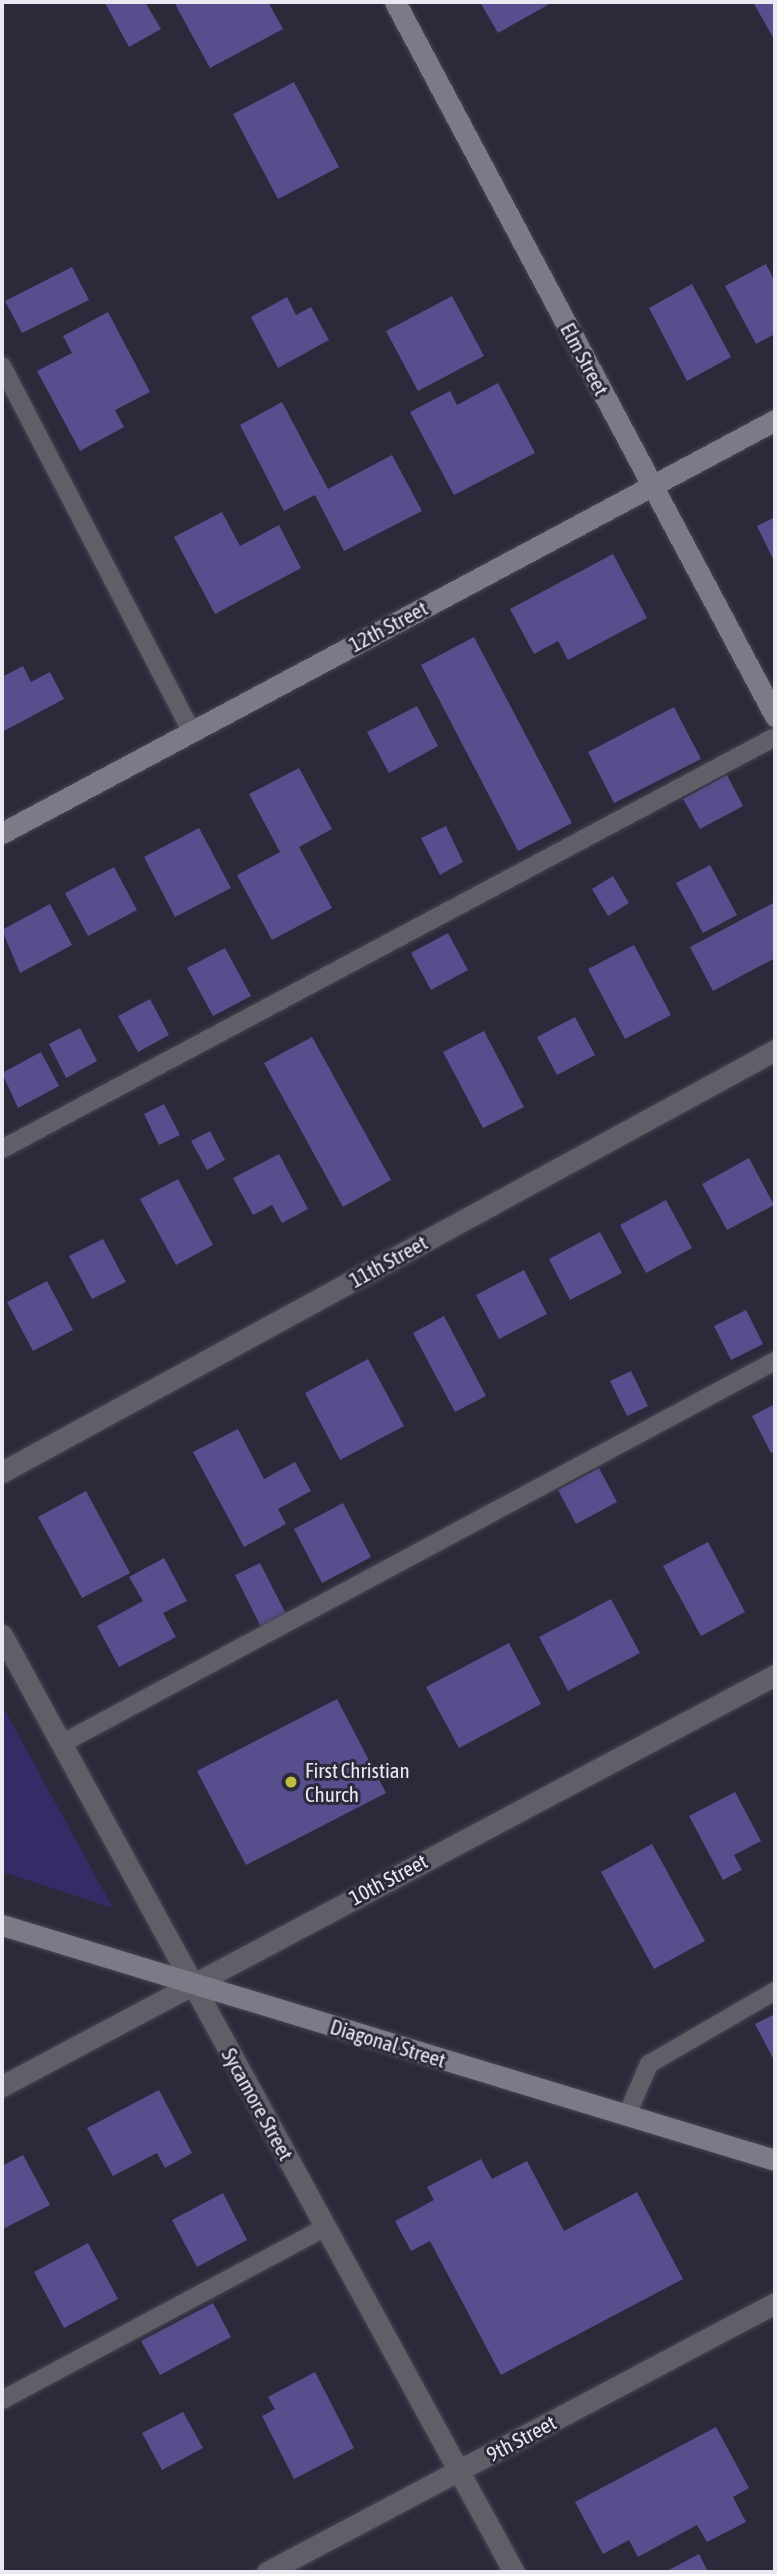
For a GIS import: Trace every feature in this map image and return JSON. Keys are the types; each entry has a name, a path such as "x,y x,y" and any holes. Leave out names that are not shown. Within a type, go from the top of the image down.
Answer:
{"main road":[{"name":"Elm Street","path":"395,2 775,716"},
{"name":"12th Street","path":"2,833 775,420"},
{"name":"Diagonal Street","path":"2,1925 775,2160"}],"street":[{"name":"11th Street","path":"2,1472 775,1050"},
{"name":"Sycamore Street","path":"2,1635 514,2572"},
{"name":"10th Street","path":"2,2085 775,1675"},
{"name":"9th Street","path":"267,2572 775,2303"}],"lane":[{"path":"2,366 191,731"},
{"path":"2,1149 775,737"},
{"path":"61,1744 775,1361"},
{"path":"627,2115 649,2064 775,1992"},
{"path":"2,2400 326,2227"}],"shaded area":[{"path":"2,1705 113,1908 2,1872"}],"building":[{"path":"145,2 161,29 129,47 105,3"},
{"path":"174,2 268,2 283,29 210,68"},
{"path":"480,2 553,2 498,33"},
{"path":"753,2 775,2 775,41"},
{"path":"294,82 339,167 278,199 233,114"},
{"path":"766,264 775,282 775,334 756,344 725,286"},
{"path":"72,267 89,300 22,333 5,301"},
{"path":"692,284 731,357 687,381 649,308"},
{"path":"452,296 484,356 418,391 386,331"},
{"path":"287,297 296,315 311,307 329,340 278,368 251,317"},
{"path":"108,312 150,392 115,410 124,427 80,451 37,371 72,353 63,336"},
{"path":"498,383 535,453 454,495 410,412 450,391 457,405"},
{"path":"282,402 328,489 392,455 422,511 344,551 315,495 284,511 240,425"},
{"path":"222,512 240,546 279,525 301,568 215,614 174,537"},
{"path":"775,517 775,563 757,526"},
{"path":"613,554 647,618 568,660 558,641 534,654 510,609"},
{"path":"474,637 572,823 518,851 421,665"},
{"path":"23,666 31,682 50,672 64,699 2,732 2,677"},
{"path":"417,706 438,746 389,773 367,732"},
{"path":"674,707 701,759 614,803 588,752"},
{"path":"299,768 332,829 299,847 332,908 272,940 237,875 280,852 249,794"},
{"path":"727,775 743,806 700,829 683,799"},
{"path":"446,826 463,862 440,875 421,838"},
{"path":"199,828 231,888 175,917 144,857"},
{"path":"710,865 737,915 703,933 676,883"},
{"path":"114,867 137,910 88,936 65,893"},
{"path":"613,876 629,903 608,916 592,889"},
{"path":"775,902 775,958 713,991 690,947"},
{"path":"50,904 72,945 20,973 2,930"},
{"path":"448,933 468,970 431,990 411,953"},
{"path":"634,945 671,1015 625,1039 588,969"},
{"path":"225,948 251,996 213,1016 187,968"},
{"path":"150,999 169,1035 138,1052 118,1016"},
{"path":"575,1017 595,1055 557,1075 537,1037"},
{"path":"80,1028 97,1061 66,1078 49,1044"},
{"path":"484,1031 524,1107 483,1128 443,1052"},
{"path":"312,1037 391,1180 343,1207 264,1063"},
{"path":"41,1052 59,1086 18,1108 2,1073"},
{"path":"164,1104 180,1135 159,1145 144,1114"},
{"path":"210,1131 225,1160 207,1170 191,1141"},
{"path":"279,1154 308,1209 282,1223 272,1205 253,1215 233,1178"},
{"path":"749,1158 774,1205 727,1230 702,1184"},
{"path":"178,1179 213,1245 176,1265 140,1199"},
{"path":"666,1200 692,1248 646,1273 620,1225"},
{"path":"600,1232 622,1273 570,1300 549,1259"},
{"path":"103,1239 126,1282 92,1299 69,1256"},
{"path":"524,1270 547,1314 499,1339 476,1295"},
{"path":"47,1281 73,1330 33,1351 7,1302"},
{"path":"746,1310 763,1344 731,1360 714,1326"},
{"path":"444,1316 486,1396 455,1412 413,1333"},
{"path":"368,1359 404,1426 340,1460 305,1393"},
{"path":"631,1371 648,1406 627,1416 610,1381"},
{"path":"775,1404 775,1451 771,1453 752,1416"},
{"path":"238,1429 264,1479 295,1462 311,1491 278,1509 286,1524 244,1547 193,1452"},
{"path":"599,1468 617,1502 576,1524 558,1490"},
{"path":"86,1491 130,1573 82,1598 38,1517"},
{"path":"343,1503 371,1557 322,1583 294,1529"},
{"path":"708,1542 745,1612 701,1636 663,1566"},
{"path":"164,1558 187,1601 163,1613 176,1637 119,1667 97,1626 143,1601 129,1577"},
{"path":"260,1563 286,1614 261,1627 235,1575"},
{"path":"611,1599 640,1653 568,1691 539,1637"},
{"path":"509,1643 541,1704 459,1748 426,1687"},
{"name":"First Christian Church","path":"337,1699 386,1793 246,1865 197,1771"},
{"path":"735,1792 761,1841 734,1855 742,1870 723,1880 689,1816"},
{"path":"652,1844 705,1941 654,1969 601,1872"},
{"path":"775,2014 775,2062 755,2024"},
{"path":"159,2090 192,2153 165,2168 157,2153 113,2176 87,2128"},
{"path":"23,2155 50,2205 3,2229 2,2166"},
{"path":"481,2159 492,2179 527,2161 564,2231 637,2192 683,2279 501,2375 430,2241 411,2251 395,2221 434,2200 427,2187"},
{"path":"223,2193 247,2240 197,2267 172,2220"},
{"path":"88,2243 118,2299 64,2328 34,2272"},
{"path":"213,2303 231,2337 160,2375 141,2341"},
{"path":"315,2372 354,2448 294,2479 262,2416 275,2409 268,2397"},
{"path":"183,2412 203,2448 162,2470 142,2433"},
{"path":"716,2427 749,2488 733,2497 746,2522 707,2542 697,2525 638,2557 629,2540 603,2554 575,2502"},
{"path":"699,2554 708,2572 665,2572"}],"place":[{"name":"First Christian Church","path":"291,1782"}]}
